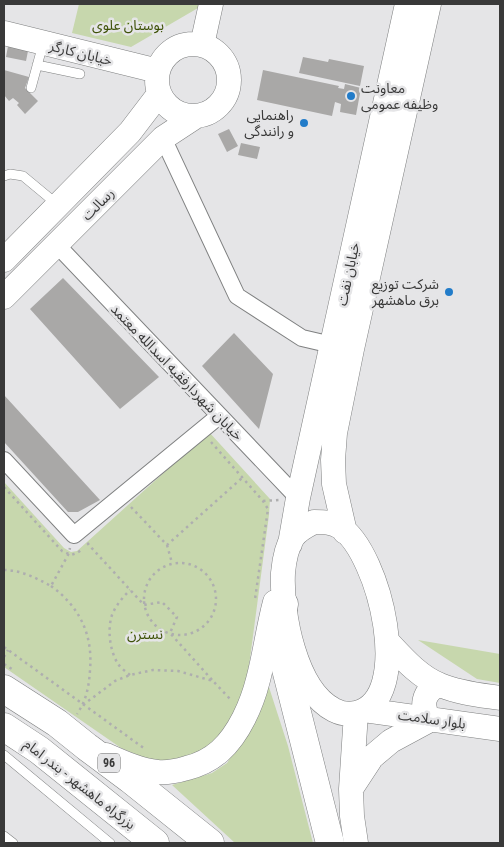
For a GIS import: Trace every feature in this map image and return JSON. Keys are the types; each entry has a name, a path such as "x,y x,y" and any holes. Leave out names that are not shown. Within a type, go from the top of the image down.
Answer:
{"highway":[{"path":"284,604 280,625 286,669 330,840"},
{"name":"96","path":"4,689 64,729 130,778 210,843"},
{"name":"بزرگراه ماهشهر - بندر امام","path":"4,727 39,750 155,843"}],"main road":[{"path":"202,45 211,4"},
{"name":"خیابان نفت","path":"346,532 334,484 332,460 342,347 407,4"},
{"name":"خیابان نفت","path":"283,571 298,498 342,347 429,4"},
{"name":"خیابان کارگر","path":"4,33 40,54 158,83"},
{"path":"190,44 202,45 221,57 227,67 228,89 224,100 207,114 196,117 184,116 165,104 158,83 162,61 179,46 190,44"},
{"name":"رسالت","path":"4,260 130,132 158,83"},
{"name":"رسالت","path":"4,297 163,138 196,117"},
{"path":"290,544 298,531 314,522 332,524 346,532 359,548 373,575 382,608 387,641 387,664 383,685 376,698 372,704 360,711 351,790 356,843"},
{"path":"87,747 128,765 157,772 177,771 200,764 220,751 235,733 247,713 258,681 268,624 283,571"},
{"name":"بلوار سلامت","path":"283,571 284,604 294,652 311,688 319,699 330,708 346,714 360,711 446,721 500,730"},
{"path":"387,641 405,661 439,685 466,693 500,698"},
{"path":"351,790 372,757 391,741 430,720 424,710 425,698 430,690 439,685"}],"street":[{"path":"163,138 237,296 302,338 342,347"},
{"name":"خیابان شهردارفقیه اسدالله معتمد","path":"57,245 298,498"},
{"path":"4,460 74,535 219,416"}],"lane":[{"path":"31,88 40,54 80,74"},
{"path":"4,176 10,174 23,176 58,205"},
{"path":"4,755 110,843"},
{"path":"4,836 13,843"}],"path":[{"path":"207,438 268,509 254,602"},
{"path":"167,545 242,478"},
{"path":"130,506 167,545 172,563"},
{"path":"51,586 68,555 74,535"},
{"path":"95,538 88,544 144,605"},
{"path":"184,562 196,566 207,574 214,585 216,597 215,610 209,621 199,630 188,635 175,635 163,631 153,624 146,613 144,605 145,588 151,576 160,568 172,563 184,562"},
{"path":"4,570 13,570 33,576 51,586 73,606 83,623 90,642 89,684 83,704"},
{"path":"130,590 120,601 112,615 110,632 112,649 118,665 130,675"},
{"path":"144,605 162,602 177,617 170,633"},
{"path":"170,633 235,704 237,695"},
{"path":"4,647 152,754"},
{"path":"4,657 8,650"},
{"path":"64,729 83,704 114,681 130,675 153,670 178,671 213,681"}],"green space":[{"name":"بوستان علوی","path":"79,4 199,4 198,8 131,47 72,33"},
{"name":"نسترن","path":"209,432 270,499 247,681 226,730 210,747 188,760 154,762 121,748 4,667 4,482 64,548 71,552 77,551"},
{"path":"418,640 500,654 500,683 477,679"},
{"path":"266,678 288,746 313,843 235,843 172,785 212,773 227,763 257,716"}],"building":[{"path":"8,46 28,51 26,61 6,57"},
{"path":"303,57 328,62 329,59 364,66 360,86 299,73"},
{"path":"4,70 29,77 25,88 38,101 25,114 17,105 19,103 13,98 9,101 4,95"},
{"path":"263,70 339,86 338,88 344,89 345,84 361,88 356,115 340,112 341,104 335,102 332,116 257,100"},
{"path":"229,129 238,146 227,152 218,134"},
{"path":"241,143 260,147 257,159 238,155"},
{"path":"63,278 159,377 120,409 30,309"},
{"path":"234,333 273,374 259,429 202,366"},
{"path":"4,395 100,500 78,512 68,512 4,442"}],"place":[{"name":"معاونت وظیفه عمومی","path":"351,96"},
{"name":"راهنمایی و رانندگی","path":"304,123"},
{"name":"شرکت توزیع برق ماهشهر","path":"449,292"}]}
